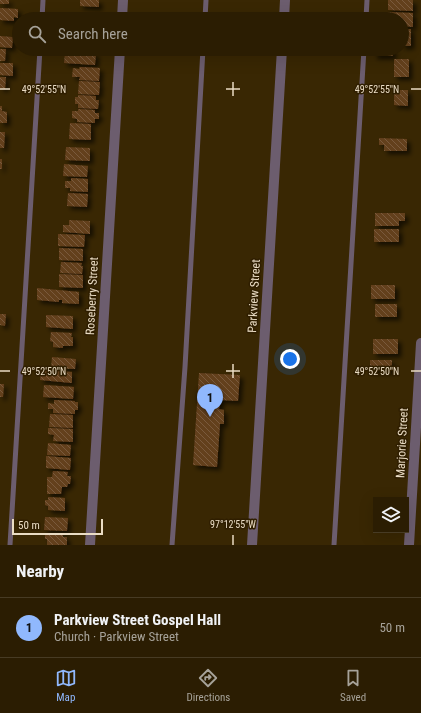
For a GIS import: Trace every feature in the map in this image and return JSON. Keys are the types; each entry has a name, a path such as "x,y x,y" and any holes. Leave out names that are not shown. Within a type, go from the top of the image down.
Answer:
{"street":[{"path":"122,12 123,0"},
{"path":"284,12 285,0"},
{"name":"Roseberry Street","path":"90,545 120,56"},
{"name":"Parkview Street","path":"252,545 282,56"},
{"name":"Marjorie Street","path":"409,545 421,343"}],"lane":[{"path":"42,12 43,0"},
{"path":"205,12 206,0"},
{"path":"366,12 367,0"},
{"path":"10,545 40,56"},
{"path":"172,545 185,367 203,56"},
{"path":"334,545 364,56"}],"building":[{"path":"0,0 9,0 9,4 0,4"},
{"path":"80,0 99,0 99,7 80,6"},
{"path":"388,0 413,0 413,11 388,10"},
{"path":"0,8 18,9 18,12 12,12 12,21 0,20"},
{"path":"409,13 413,13 413,27 409,27"},
{"path":"409,29 411,29 411,46 409,46"},
{"path":"0,36 12,37 12,48 0,47"},
{"path":"0,49 6,49 5,61 0,61"},
{"path":"65,56 96,56 95,65 64,63"},
{"path":"394,59 409,59 409,77 394,77"},
{"path":"0,63 13,63 13,76 0,75"},
{"path":"80,67 100,68 99,81 79,80 80,77 72,77 73,68 79,69"},
{"path":"0,77 6,77 5,89 0,88"},
{"path":"79,81 100,82 99,95 78,94"},
{"path":"394,90 408,90 408,106 394,105"},
{"path":"78,95 96,96 96,100 99,100 98,109 78,108 78,104 75,104 75,97 78,97"},
{"path":"0,106 2,106 2,111 7,112 7,123 0,123"},
{"path":"78,109 95,110 95,113 99,113 99,119 95,119 95,123 77,122 77,119 72,118 72,111 78,111"},
{"path":"70,123 91,124 91,140 69,139"},
{"path":"0,132 5,132 4,148 0,148"},
{"path":"379,138 407,139 407,151 384,151 384,145 379,145"},
{"path":"66,147 90,148 90,161 65,160"},
{"path":"0,159 2,159 2,169 0,169"},
{"path":"64,164 88,166 87,177 63,176"},
{"path":"71,178 88,179 88,192 70,191 70,188 65,188 65,181 71,181"},
{"path":"68,193 88,194 87,207 67,206"},
{"path":"375,213 405,213 405,221 399,221 399,226 375,226"},
{"path":"69,220 90,221 90,234 63,232 63,225 69,225"},
{"path":"374,229 399,229 399,242 374,242"},
{"path":"58,234 85,235 84,247 58,246"},
{"path":"59,248 83,249 83,261 59,260"},
{"path":"61,262 82,263 82,274 60,273"},
{"path":"59,274 83,275 83,288 59,287"},
{"path":"371,285 395,285 395,299 371,299"},
{"path":"37,288 79,292 79,304 62,303 62,300 59,300 59,302 37,300"},
{"path":"375,304 397,304 397,317 375,317"},
{"path":"0,314 6,314 5,326 0,325"},
{"path":"46,315 73,316 73,329 46,327"},
{"path":"51,332 72,333 71,337 73,337 73,346 63,346 63,348 53,347 53,342 50,341"},
{"path":"373,339 398,339 398,354 373,354"},
{"path":"52,357 76,359 75,369 51,368"},
{"path":"370,360 392,360 392,371 370,371"},
{"path":"41,370 72,372 72,383 40,380"},
{"path":"199,373 240,375 238,401 221,400 219,409 224,410 224,424 220,424 217,467 193,465"},
{"path":"0,384 4,384 3,397 0,397"},
{"path":"44,385 74,387 73,399 43,397"},
{"path":"54,400 78,402 78,410 75,410 75,414 53,413 53,409 48,409 48,403 54,404"},
{"path":"50,414 73,415 73,428 49,427"},
{"path":"48,428 73,429 73,442 53,441 54,435 48,434"},
{"path":"48,443 71,445 70,456 47,455"},
{"path":"46,456 71,458 70,470 46,468"},
{"path":"53,471 68,472 67,476 71,476 70,484 68,484 67,487 62,487 61,494 47,494 47,477 52,477"},
{"path":"48,497 65,498 65,511 48,510 48,506 45,505 45,500 48,500"},
{"path":"45,517 68,518 67,531 44,530"},
{"path":"45,534 63,535 63,537 67,537 67,545 47,545"}],"place":[{"name":"Parkview Street Gospel Hall","path":"210,417"}]}
